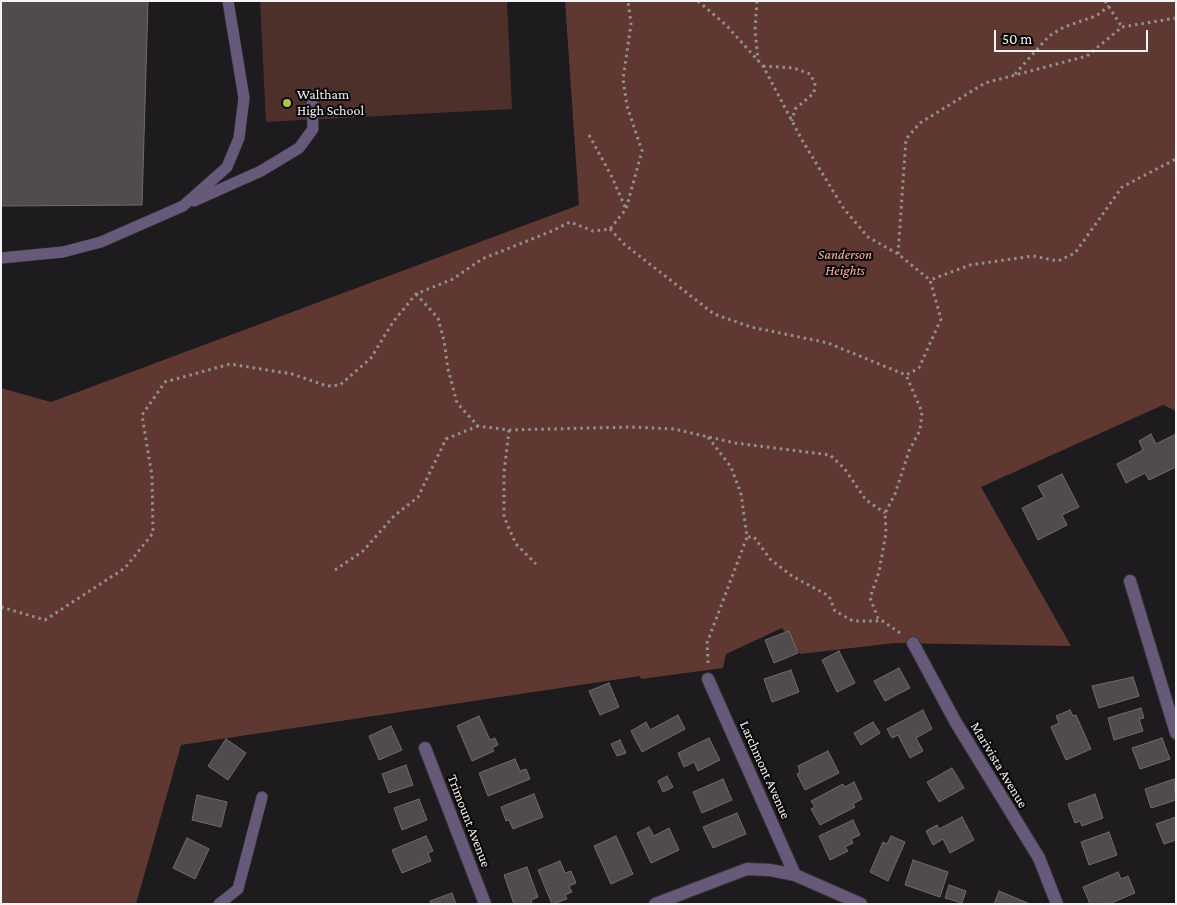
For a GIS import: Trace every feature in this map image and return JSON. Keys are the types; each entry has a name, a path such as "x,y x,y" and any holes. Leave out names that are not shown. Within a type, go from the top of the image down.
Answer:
{"street":[{"path":"1130,581 1176,733"},
{"name":"Marivista Avenue","path":"914,643 955,721 1039,858 1057,904"},
{"name":"Larchmont Avenue","path":"708,678 795,874"},
{"name":"Trimount Avenue","path":"425,748 485,904"},
{"path":"655,904 747,869 795,874 862,904"}],"lane":[{"path":"183,206 227,167 239,138 244,98 228,1"},
{"path":"1,258 63,252 101,242 257,173 299,148 313,129 312,104"},
{"path":"219,904 238,889 262,797"}],"path":[{"path":"1,607 46,620 125,568 153,534 152,476 142,415 165,382 230,364 292,374 327,386 340,385 371,358 393,322 416,294 453,279 482,258 552,231 570,222 593,231 610,229 626,209 642,151 627,106 623,79 631,24 628,1"},
{"path":"698,1 726,25 762,66 844,209 868,237 898,254 930,280 941,319 919,368 906,375"},
{"path":"757,1 755,30 758,62"},
{"path":"1105,1 1122,27"},
{"path":"1014,74 1048,36 1064,27 1096,16 1108,6"},
{"path":"898,254 906,138 920,123 985,83 1087,56 1122,27 1176,18"},
{"path":"762,66 794,68 810,74 815,83 814,93 795,109 792,121"},
{"path":"589,135 611,175 626,209"},
{"path":"930,280 970,265 1033,256 1058,261 1075,253 1122,187 1176,159"},
{"path":"610,229 624,244 714,314 751,327 828,344 906,375 922,412 920,430 909,451 895,494 885,513 886,533 879,572 870,598 878,618 914,643"},
{"path":"416,294 438,318 457,403 478,426"},
{"path":"335,570 363,551 394,516 418,497 446,438 478,426 509,430 631,427 674,430 735,443 830,455 844,468 866,500 885,513"},
{"path":"509,430 504,473 504,517 516,544 536,564"},
{"path":"708,437 731,467 741,494 748,537 707,643 708,678"},
{"path":"748,537 754,537 770,559 792,576 829,596 835,611 853,621 883,621"}],"shaded area":[{"path":"260,1 507,1 512,109 266,122"}],"green space":[{"name":"Sanderson Heights","path":"565,1 1176,1 1176,411 1163,405 981,487 1071,646 895,643 800,654 782,628 726,654 723,668 641,679 640,676 181,745 136,904 1,904 1,388 51,402 579,205"}],"building":[{"path":"1,1 148,1 142,205 1,206"},
{"path":"1151,434 1156,444 1176,434 1176,467 1149,480 1145,473 1126,483 1117,464 1143,450 1139,441"},
{"path":"1062,474 1079,507 1062,515 1067,525 1038,540 1022,508 1044,497 1038,486"},
{"path":"789,631 798,653 774,663 765,640"},
{"path":"839,651 855,683 837,692 822,660"},
{"path":"899,668 910,688 885,701 874,681"},
{"path":"791,670 799,692 772,702 764,679"},
{"path":"1133,677 1139,696 1099,708 1092,686"},
{"path":"609,683 619,707 600,715 589,691"},
{"path":"1141,708 1144,718 1139,719 1143,731 1114,740 1108,718"},
{"path":"923,710 932,729 916,738 923,751 910,758 898,735 892,738 887,729"},
{"path":"1070,710 1073,716 1076,715 1091,749 1066,760 1051,727 1059,723 1056,716"},
{"path":"678,715 685,729 642,752 631,731 646,722 650,730"},
{"path":"479,716 490,740 495,738 498,745 492,748 494,751 472,761 457,726"},
{"path":"873,722 880,733 861,745 854,733"},
{"path":"391,726 402,750 379,760 369,736"},
{"path":"709,738 720,760 698,771 694,762 684,767 678,753"},
{"path":"1162,738 1170,759 1140,769 1132,748"},
{"path":"226,739 246,753 228,780 208,766"},
{"path":"620,740 626,753 617,756 611,744"},
{"path":"828,751 839,773 805,790 797,774 800,772 798,766"},
{"path":"515,759 520,771 526,769 530,779 488,796 479,773"},
{"path":"406,765 413,785 389,793 382,774"},
{"path":"952,768 964,788 939,802 927,782"},
{"path":"667,776 673,787 663,792 658,781"},
{"path":"723,779 732,800 702,813 693,792"},
{"path":"1174,779 1176,800 1151,808 1145,789"},
{"path":"854,782 862,799 853,804 855,807 820,825 811,809 815,807 811,801 843,784 845,787"},
{"path":"534,794 543,817 513,829 509,820 506,821 501,807"},
{"path":"1095,794 1103,818 1082,826 1080,821 1075,823 1068,804"},
{"path":"197,795 227,802 221,827 192,820"},
{"path":"419,799 427,820 402,830 394,808"},
{"path":"737,813 746,834 713,848 703,827"},
{"path":"962,817 974,840 950,853 943,839 933,845 926,831 937,825 939,829"},
{"path":"1176,817 1176,840 1164,844 1156,824"},
{"path":"853,820 860,835 851,839 853,843 845,847 848,851 830,860 819,836"},
{"path":"649,827 654,836 669,828 679,850 651,863 637,833"},
{"path":"1109,832 1117,855 1089,865 1081,842"},
{"path":"426,836 433,851 428,853 431,861 402,873 392,850"},
{"path":"616,836 633,874 611,884 594,846"},
{"path":"891,836 905,842 888,881 870,872 883,842 887,844"},
{"path":"187,838 209,849 195,879 173,868"},
{"path":"913,860 948,872 940,897 905,885"},
{"path":"560,861 565,873 571,871 576,883 569,886 572,892 565,895 567,899 552,904 538,870"},
{"path":"527,867 538,897 531,900 532,904 514,904 504,875"},
{"path":"1118,872 1121,879 1128,876 1135,893 1109,904 1090,904 1083,887"},
{"path":"949,885 966,891 962,903 945,898"},
{"path":"999,891 1030,904 994,904"},
{"path":"452,893 456,904 431,904 430,901"}],"place":[{"name":"Waltham High School","path":"287,103"}]}
